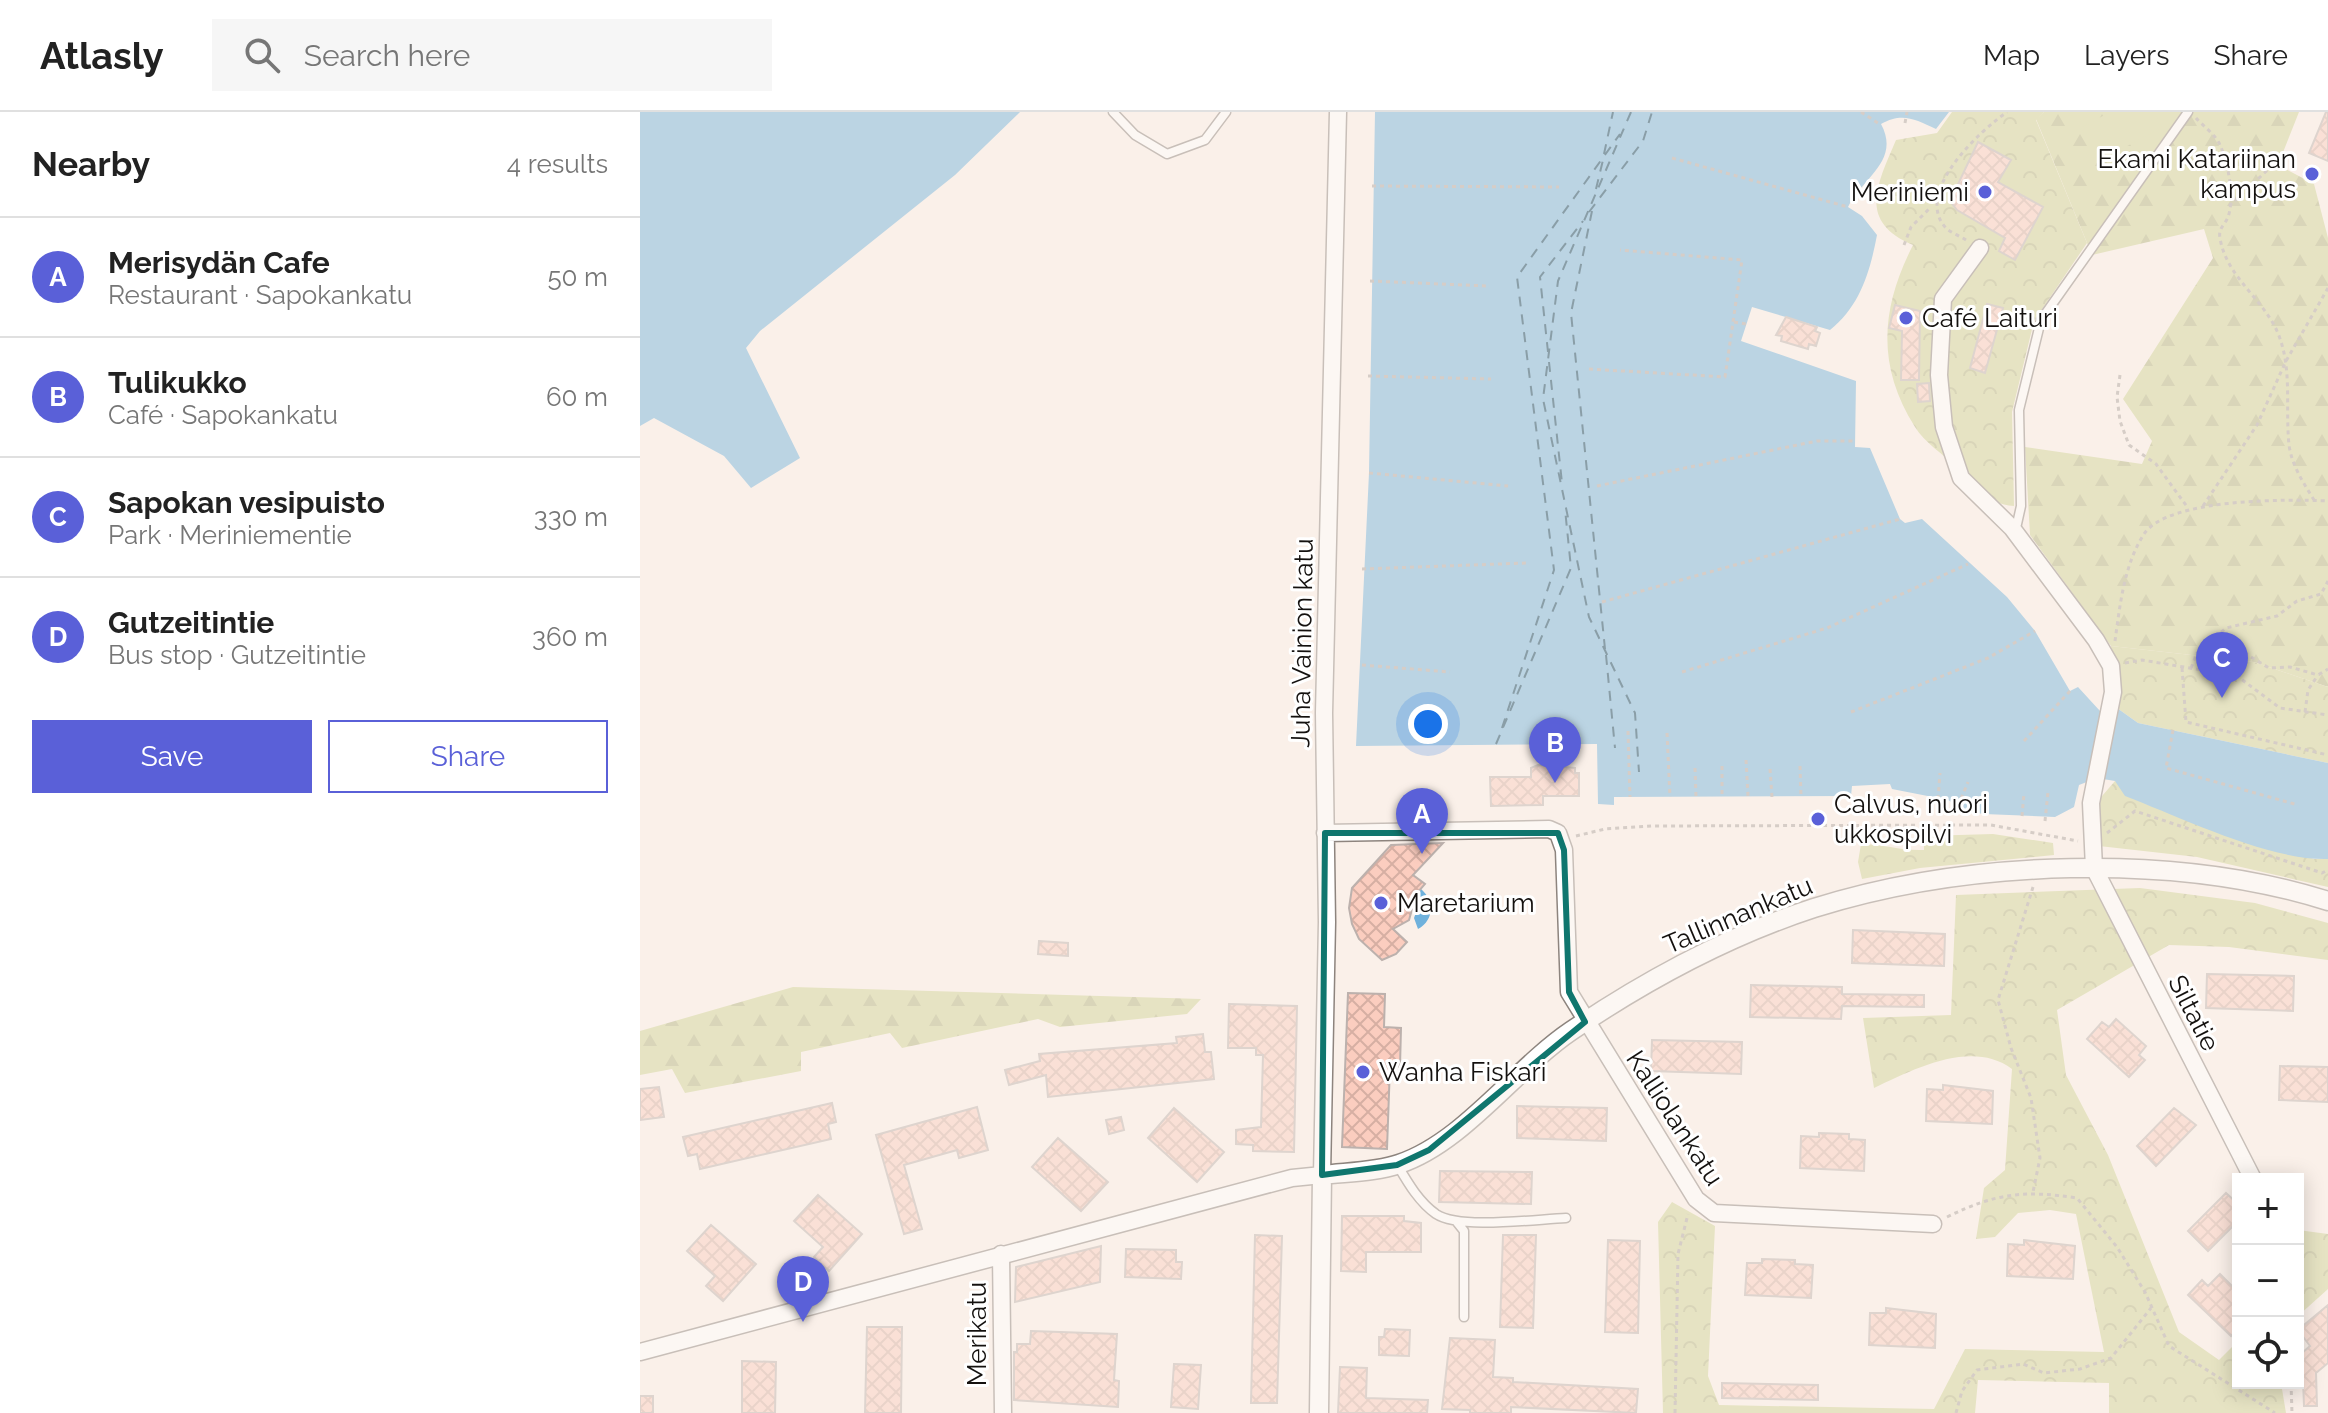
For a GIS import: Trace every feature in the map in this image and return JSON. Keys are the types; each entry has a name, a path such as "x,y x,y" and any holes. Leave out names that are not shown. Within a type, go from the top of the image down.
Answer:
{"street":[{"name":"Juha Vainion katu","path":"1322,1175 1324,713 1338,112"},
{"path":"1980,248 1943,299 1939,375 1944,427 1961,478 2012,528 2096,640 2111,666 2113,692 2091,803 2094,868"},
{"path":"1325,833 1549,829 1562,840"},
{"name":"Kalliolankatu","path":"1562,840 1569,992 1696,1199 1714,1213 1933,1224"},
{"name":"Tallinnankatu","path":"1322,1175 1397,1165 1429,1150 1547,1048 1585,1022 1716,949 1813,909 1912,885 2094,868 2223,878 2328,901"},
{"name":"Siltatie","path":"2094,868 2250,1173"},
{"path":"640,1352 1292,1178 1322,1175 1319,1413"},
{"name":"Merikatu","path":"1001,1254 1003,1413"}],"lane":[{"path":"1113,112 1135,135 1167,154 1180,152 1205,140 1226,112"},
{"path":"2012,528 2017,524 2021,506 2019,410 2041,320 2189,112"},
{"path":"1397,1165 1412,1190 1437,1215 1456,1221 1566,1218"},
{"path":"1456,1221 1464,1231 1464,1317"}],"path":[{"path":"1861,112 1881,125"},
{"path":"1905,123 1907,112"},
{"path":"1980,248 1945,227 1938,209 1947,170 1981,130 2007,112"},
{"path":"2189,112 2219,143 2228,178 2229,206 2228,218 2219,230 2220,241 2245,291 2277,330 2286,361 2289,446 2296,471 2314,500"},
{"path":"2229,206 2274,164 2291,154"},
{"path":"1672,158 1848,207"},
{"path":"1372,186 1559,187"},
{"path":"1904,245 1911,227 1929,209"},
{"path":"1589,369 1725,377 1742,260 1620,250"},
{"path":"1370,281 1488,286"},
{"path":"2203,506 2257,425 2286,361 2328,288"},
{"path":"1733,321 1746,324"},
{"path":"2120,375 2117,397 2120,421 2129,445 2156,464 2188,508"},
{"path":"1368,376 1491,379"},
{"path":"1597,486 1817,441 1855,441"},
{"path":"1369,473 1508,486"},
{"path":"2328,501 2188,508 2145,532 2124,581 2111,666 2142,660 2237,676 2280,708 2328,715"},
{"path":"1602,602 1900,519"},
{"path":"1362,569 1527,563"},
{"path":"1682,672 1827,628 1968,564"},
{"path":"2191,669 2197,653 2226,628 2277,616 2297,601 2321,594 2328,581"},
{"path":"1851,712 1988,658 2035,631"},
{"path":"2217,636 2269,668 2290,667 2318,675"},
{"path":"1362,665 1450,672"},
{"path":"2182,668 2186,722 2328,755"},
{"path":"2305,712 2308,690 2318,675 2328,669"},
{"path":"2024,741 2070,691"},
{"path":"2173,730 2166,768 2298,805"},
{"path":"1628,731 1630,797"},
{"path":"1667,733 1670,797"},
{"path":"1746,760 1748,796"},
{"path":"1722,766 1722,796"},
{"path":"1800,766 1801,796"},
{"path":"1695,768 1696,797"},
{"path":"1770,769 1772,797"},
{"path":"1938,799 1940,773"},
{"path":"1958,806 1968,782"},
{"path":"2045,821 2048,792"},
{"path":"1984,814 1988,793"},
{"path":"2022,816 2024,793"},
{"path":"1562,840 1605,829 1652,826 1991,825 2093,842 2135,811 2328,877"},
{"path":"2322,873 2328,870"},
{"path":"2033,1192 2040,1158 2031,1098 2011,1048 1998,1000 2039,871"},
{"path":"1933,1224 1979,1201 2033,1192 2077,1198 2117,1247 2152,1307 2169,1346 2275,1413"},
{"path":"1675,1413 1678,1254 1684,1225 1696,1199"},
{"path":"1956,1413 1962,1391 1977,1370 2023,1364 2044,1373 2060,1374 2111,1358 2152,1307"},
{"path":"2291,1389 2292,1413"}],"highlighted area":[{"path":"1325,833 1558,833 1564,850 1569,992 1585,1022 1429,1150 1397,1165 1322,1175"}],"green space":[{"path":"1952,112 2044,112 2036,120 2087,243 2034,321 2012,412 2014,506 1988,498 1928,443 1902,404 1889,359 1889,314 1902,268 1913,245 1884,225 1878,213 1878,187 1896,140 1937,133"},
{"path":"2044,112 2299,112 2278,165 2314,184 2328,238 2328,687 2254,662 2111,646 2030,535 2025,447 2142,464 2152,441 2123,399 2213,258 2204,229 2092,255 2036,119"},
{"path":"2110,112 2154,112 2162,127 2100,161 2081,128"},
{"path":"2111,646 2254,662 2328,687 2328,763 2138,723 2117,708"},
{"path":"2115,781 2314,859 2328,859 2328,887 2197,857 2099,846 2096,803"},
{"path":"1993,834 2053,843 2054,855 1920,868 1862,879 1858,862 1861,844 1924,850 1924,836"},
{"path":"2140,888 2255,903 2328,923 2328,960 2229,947 2169,945 2057,1010 2066,1075 2108,1155 2179,1332 2219,1360 2232,1347 2232,1389 2282,1389 2286,1413 2109,1413 2109,1383 1978,1380 1975,1413 1663,1413 1658,1222 1672,1202 1715,1226 1708,1376 1719,1405 1934,1409 1965,1349 2104,1352 2076,1214 2050,1210 2018,1213 1995,1237 1976,1239 1984,1188 2005,1170 2012,1069 1996,1060 1961,1057 1925,1066 1874,1088 1863,1018 1951,1015 1956,895"},
{"path":"793,987 1201,999 1187,1014 1060,1027 1038,1019 902,1048 890,1033 801,1052 801,1071 685,1093 672,1069 640,1075 640,1031"},
{"path":"2304,1231 2328,1234 2328,1289 2304,1311"}],"water":[{"path":"640,112 1020,112 955,175 760,331 746,348 800,458 751,488 724,456 654,418 640,426"},
{"path":"1375,112 1949,112 1936,129 1908,118 1896,118 1881,124 1886,137 1883,159 1848,207 1862,216 1877,235 1862,287 1840,321 1830,330 1752,307 1741,341 1856,381 1855,447 1870,448 1900,519 1905,523 1922,519 2007,597 2035,631 2070,691 2078,687 2100,711 2117,708 2138,723 2328,763 2328,859 2280,853 2225,836 2125,796 2115,781 2097,778 2079,785 2074,807 2055,817 1969,812 1948,800 1892,789 1890,784 1852,786 1851,796 1614,797 1614,805 1598,804 1597,744 1356,746 1369,473"},
{"path":"1421,889 1429,899 1431,910 1427,921 1418,929 1414,918 1418,907 1413,897"}],"building":[{"path":"2328,112 2328,161 2309,153"},
{"name":"Meriniemi","path":"1978,142 2011,160 1998,182 2043,207 2015,260 1999,251 2005,238 1957,210 1950,201"},
{"path":"1987,304 2003,308 1985,373 1970,368"},
{"path":"1895,305 1920,311 1919,380 1901,380 1902,331 1889,328"},
{"path":"1786,317 1817,327 1815,331 1820,333 1816,346 1809,344 1808,349 1781,341 1782,336 1776,335"},
{"path":"1929,383 1930,401 1918,402 1917,384"},
{"path":"1538,765 1575,768 1575,773 1579,773 1579,796 1543,796 1543,805 1491,806 1490,777 1531,777 1531,768"},
{"name":"Maretarium","path":"1443,843 1413,875 1425,884 1410,901 1413,906 1409,920 1393,929 1407,942 1396,954 1382,960 1359,939 1352,924 1349,908 1352,888 1391,845"},
{"path":"1853,930 1945,934 1944,966 1852,963"},
{"path":"1039,941 1068,943 1068,956 1038,954"},
{"path":"2207,974 2294,976 2293,1011 2206,1008"},
{"path":"1751,985 1842,987 1842,994 1924,995 1924,1007 1842,1006 1841,1019 1750,1017"},
{"name":"Wanha Fiskari","path":"1348,993 1385,994 1384,1027 1401,1028 1400,1067 1390,1066 1387,1149 1342,1147"},
{"path":"1229,1004 1297,1006 1294,1152 1253,1151 1253,1145 1236,1144 1236,1130 1261,1127 1263,1055 1256,1055 1256,1048 1228,1048"},
{"path":"2116,1019 2146,1046 2139,1055 2145,1060 2129,1077 2087,1039 2102,1022 2109,1027"},
{"path":"1203,1034 1205,1052 1211,1052 1214,1079 1048,1097 1046,1075 1009,1085 1005,1070 1040,1061 1039,1054 1177,1043 1176,1037"},
{"path":"1652,1040 1742,1042 1741,1074 1651,1071"},
{"path":"2280,1066 2328,1067 2328,1102 2279,1100"},
{"path":"1943,1085 1993,1091 1992,1124 1926,1121 1927,1089 1943,1090"},
{"path":"659,1087 664,1117 640,1120 640,1089"},
{"path":"832,1103 836,1122 828,1124 831,1139 700,1169 697,1154 688,1156 683,1137"},
{"path":"1517,1106 1607,1108 1606,1141 1517,1138"},
{"path":"977,1107 988,1150 959,1158 957,1150 904,1165 922,1229 904,1234 876,1135"},
{"path":"1174,1108 1224,1152 1197,1182 1148,1138"},
{"path":"2174,1108 2196,1125 2156,1166 2137,1146"},
{"path":"1121,1117 1124,1130 1109,1134 1106,1120"},
{"path":"1819,1133 1849,1134 1849,1139 1865,1140 1864,1171 1800,1168 1801,1136 1819,1137"},
{"path":"1058,1138 1108,1182 1081,1211 1032,1167"},
{"path":"1440,1171 1532,1172 1531,1204 1439,1202"},
{"path":"2226,1193 2232,1198 2232,1227 2208,1251 2188,1231"},
{"path":"818,1195 862,1234 829,1271 814,1257 823,1247 794,1221"},
{"path":"1342,1216 1404,1216 1404,1221 1421,1223 1421,1252 1366,1252 1366,1272 1341,1271"},
{"path":"711,1225 756,1264 723,1301 706,1286 715,1276 687,1251"},
{"path":"1255,1235 1282,1236 1277,1403 1251,1403"},
{"path":"1503,1235 1536,1235 1533,1328 1500,1327"},
{"path":"1608,1240 1640,1241 1638,1333 1605,1332"},
{"path":"2024,1240 2075,1246 2073,1279 2007,1276 2008,1244 2024,1245"},
{"path":"1101,1246 1100,1282 1015,1302 1016,1267"},
{"path":"1126,1249 1176,1250 1176,1262 1182,1262 1181,1279 1125,1277"},
{"path":"1762,1259 1795,1260 1795,1264 1813,1265 1811,1298 1745,1295 1747,1263 1762,1263"},
{"path":"2220,1274 2232,1286 2231,1336 2188,1295 2202,1280 2208,1286"},
{"path":"2328,1305 2328,1363 2316,1373 2317,1406 2304,1406 2304,1351 2310,1346 2304,1338 2304,1325"},
{"path":"1886,1308 1936,1314 1935,1348 1869,1345 1870,1313 1886,1313"},
{"path":"867,1327 902,1327 901,1413 865,1413"},
{"path":"1385,1329 1410,1330 1409,1356 1379,1355 1379,1337 1384,1337"},
{"path":"1031,1331 1117,1334 1114,1380 1119,1381 1118,1407 1014,1400 1014,1352 1017,1352 1017,1344 1030,1344"},
{"path":"1450,1338 1495,1340 1493,1377 1513,1378 1513,1382 1638,1389 1636,1413 1511,1407 1511,1413 1470,1413 1470,1410 1442,1409"},
{"path":"742,1361 776,1362 775,1413 742,1413"},
{"path":"1174,1364 1201,1365 1198,1409 1171,1407"},
{"path":"1340,1367 1367,1368 1366,1398 1428,1400 1427,1413 1338,1413"},
{"path":"1722,1383 1818,1385 1818,1400 1722,1398"},
{"path":"640,1396 653,1396 653,1413 640,1413"}],"ferry route":[{"path":"1604,154 1613,112"},
{"path":"1631,112 1558,281 1543,399 1589,617 1635,713 1639,772"},
{"path":"1589,212 1643,141 1652,112"},
{"path":"1502,728 1554,570 1517,277 1620,134"},
{"path":"1596,189 1603,160"},
{"path":"1592,211 1571,313 1605,649"},
{"path":"1548,352 1540,277 1583,221"},
{"path":"1549,362 1562,483"},
{"path":"1496,744 1571,568 1565,509"},
{"path":"1606,655 1615,748"}],"place":[{"name":"Ekami Katariinan kampus","path":"2312,174"},
{"name":"Meriniemi","path":"1985,192"},
{"name":"Café Laituri","path":"1906,318"},
{"name":"Sapokan vesipuisto","path":"2222,698"},
{"name":"Tulikukko","path":"1555,783"},
{"name":"Calvus, nuori ukkospilvi","path":"1818,819"},
{"name":"Merisydän Cafe","path":"1422,854"},
{"name":"Maretarium","path":"1381,903"},
{"name":"Wanha Fiskari","path":"1363,1072"},
{"name":"Gutzeitintie","path":"803,1322"}]}
